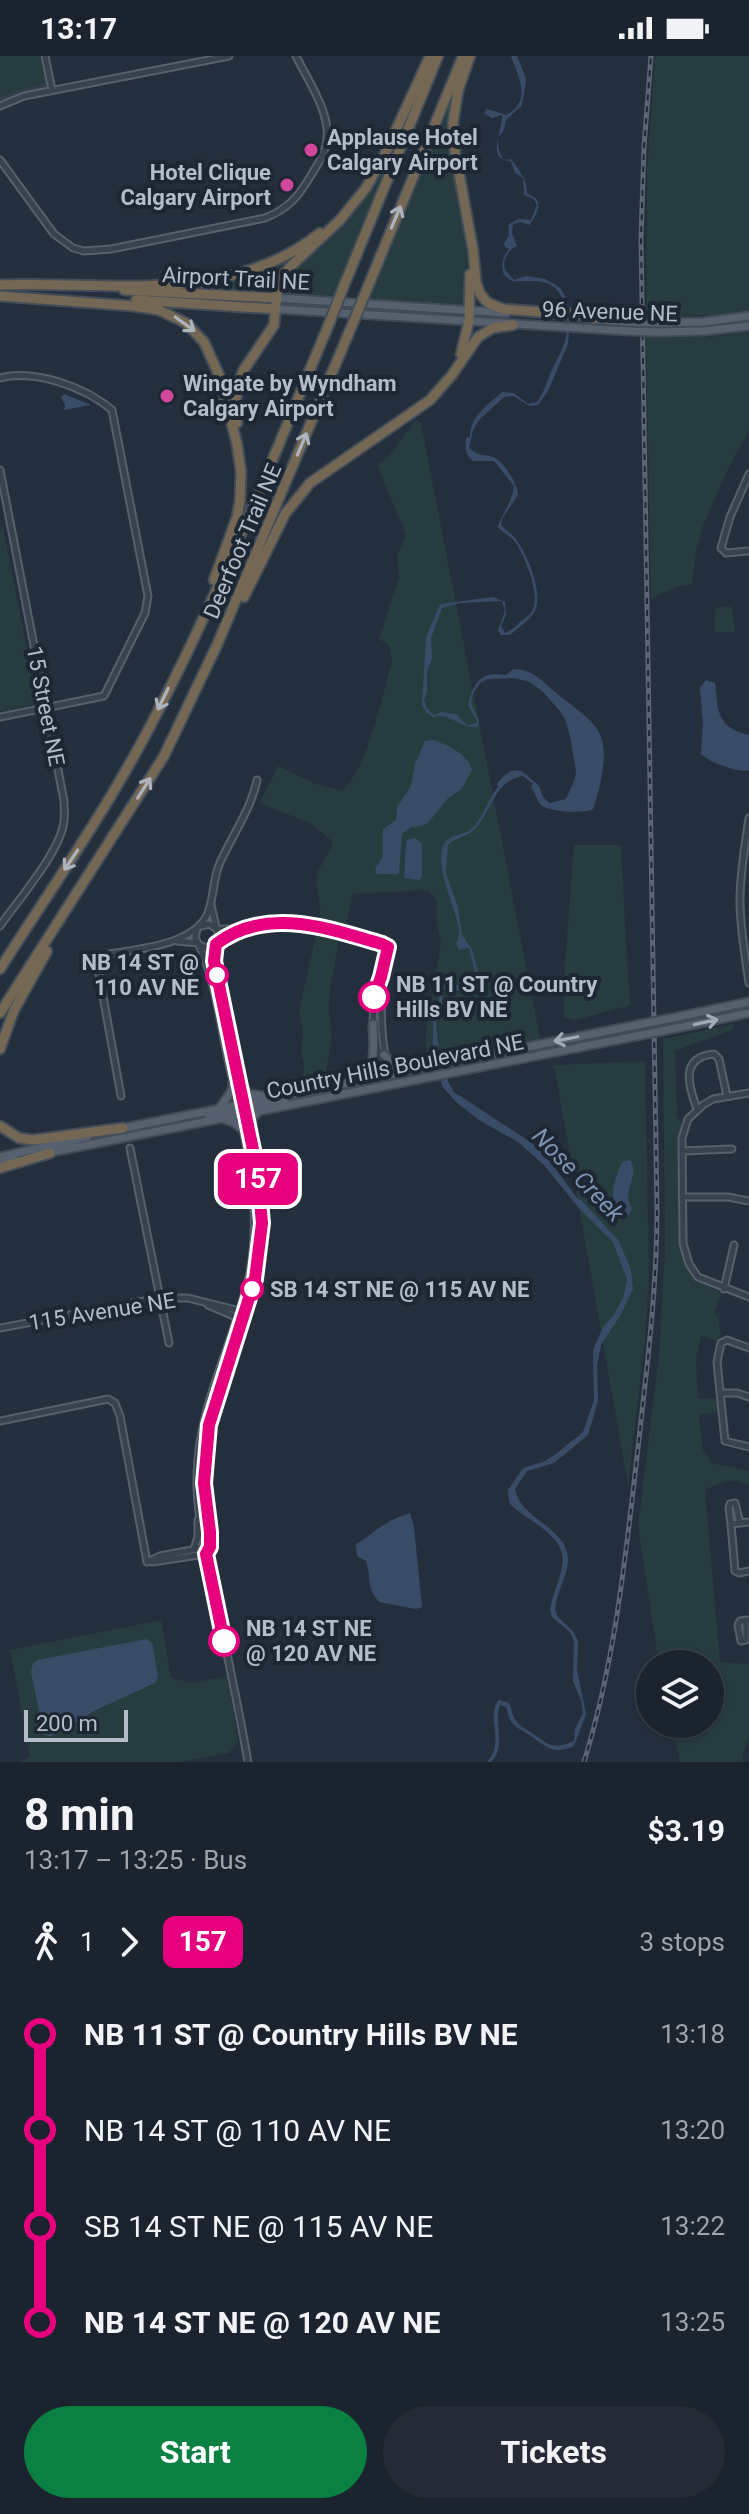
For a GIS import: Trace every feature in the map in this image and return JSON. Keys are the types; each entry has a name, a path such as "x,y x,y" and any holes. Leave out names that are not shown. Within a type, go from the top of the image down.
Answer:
{"highway":[{"path":"186,654 225,552 240,501 244,471 235,407 236,392 243,371 270,334 277,286 283,274 340,220 371,178 430,56"},
{"name":"Deerfoot Trail NE","path":"0,969 77,853 140,745 186,654 243,530 438,56"},
{"name":"Deerfoot Trail NE","path":"0,1013 164,756 217,645 463,56"},
{"path":"470,56 458,91 453,122 454,146 476,282 484,300 503,309 580,315 592,324"},
{"path":"0,285 182,284 239,275 281,258 312,240 341,214 371,178"},
{"path":"442,387 463,350 469,321 470,239"},
{"name":"Airport Trail NE","path":"0,285 277,298"},
{"name":"Airport Trail NE","path":"0,295 44,293 276,309"},
{"path":"0,295 133,306 159,310 186,323 207,347 219,375 240,459 240,501"},
{"path":"217,645 225,636 296,497 332,466 414,412 442,387 478,337 493,328 513,325"},
{"path":"0,1049 23,993 99,861"},
{"path":"0,960 49,893"},
{"path":"0,1126 19,1138 33,1140 123,1128"},
{"path":"0,1162 50,1153"}],"main road":[{"name":"Airport Trail NE","path":"277,298 470,310"},
{"name":"Airport Trail NE","path":"276,309 469,321"},
{"name":"96 Avenue NE","path":"470,310 544,314"},
{"name":"96 Avenue NE","path":"629,326 749,316"},
{"name":"96 Avenue NE","path":"469,321 546,327 592,324 629,326 656,332 749,326"},
{"name":"Country Hills Boulevard NE","path":"50,1153 208,1121 277,1097 749,1002"},
{"name":"Country Hills Boulevard NE","path":"0,1162 123,1128 220,1108 259,1111 749,1016"},
{"path":"343,1083 370,1069 373,1024"},
{"path":"384,1055 394,1065 428,1066"},
{"path":"325,1097 379,1079 387,1067"},
{"path":"220,1108 236,1082 249,1094 277,1097"},
{"path":"173,1128 321,1088"},
{"path":"250,1136 253,1117 259,1111"},
{"path":"208,1121 229,1120 242,1129"}],"street":[{"path":"45,56 52,91"},
{"path":"0,106 24,96 194,59 229,56"},
{"path":"0,160 54,234 63,242 84,251 111,249 265,218 280,212 295,200 326,147 326,120 296,56"},
{"path":"0,378 36,377 86,394 112,410 147,589 145,613 104,696 0,717"},
{"name":"15 Street NE","path":"0,470 64,801 64,822 50,856 0,926"},
{"path":"749,474 730,517 721,548 726,553 749,551"},
{"path":"0,516 9,514"},
{"path":"236,1082 214,961 219,936 211,904 219,866 254,794 257,780"},
{"path":"749,818 741,867 740,898 749,983"},
{"path":"193,1550 198,1537 197,1469 202,1425 232,1329 258,1265 262,1223 250,1136 208,965 195,938 211,904"},
{"path":"121,1096 96,968 100,958 176,941 209,924 216,928 238,930 273,922 302,922 388,947 374,997 373,1024 386,1086"},
{"path":"176,941 206,948 238,930"},
{"path":"381,977 380,1010 387,1067"},
{"path":"214,992 223,1000"},
{"path":"697,1109 690,1080 694,1059 714,1054 719,1059 727,1096"},
{"path":"749,1093 713,1099 697,1109 684,1127 682,1151 683,1243 689,1264 698,1277 749,1297"},
{"path":"207,1549 206,1445 252,1256 254,1220 242,1109"},
{"path":"130,1148 169,1343"},
{"path":"682,1151 732,1149"},
{"path":"683,1197 728,1197 749,1201"},
{"path":"724,1289 734,1245"},
{"path":"232,1329 221,1308 237,1301 246,1288"},
{"name":"115 Avenue NE","path":"0,1328 160,1298 188,1298 240,1315"},
{"path":"749,1348 727,1340 721,1343 717,1362 725,1441 749,1447"},
{"path":"720,1393 749,1397"},
{"path":"0,1421 108,1399 115,1403 147,1562"},
{"path":"740,1523 735,1503 730,1504 735,1571 749,1571"},
{"path":"198,1506 248,1762"},
{"path":"731,1524 749,1522"},
{"path":"147,1562 160,1556 207,1549"},
{"path":"147,1562 190,1557 207,1549"},
{"path":"190,1557 205,1563 211,1573"}],"shaded area":[{"path":"0,56 45,56 52,91 0,106"}],"green space":[{"path":"0,56 42,56 45,81 0,97"},
{"path":"655,56 749,56 749,313 659,319 646,316 647,170"},
{"path":"455,88 452,100 466,226 466,306 368,300"},
{"path":"413,103 334,297 282,294 283,285 294,268 336,230 360,201"},
{"path":"310,244 281,270 272,294 174,288 196,285"},
{"path":"749,332 749,431 704,523 692,584 676,587 651,599 646,337 709,337"},
{"path":"416,420 421,423 540,1038 536,1043 430,1061 426,1051 426,1029 441,943 435,898 427,890 353,894 345,929 319,921 317,876 332,841 310,823 259,803 278,766 315,784 340,790 349,783 365,752 392,661 389,645 379,639 399,578 397,556 406,534 377,465 387,458"},
{"path":"0,526 3,527 37,700 29,706 0,712"},
{"path":"721,606 722,609 723,606 732,607 735,632 715,632 715,610"},
{"path":"574,845 621,845 631,1005 576,1020 564,1017"},
{"path":"317,930 340,937 330,987 332,1038 324,1080 299,1085 304,1065 299,1011"},
{"path":"733,1024 734,1029 675,1051 677,1118 682,1121 679,1137 682,1248 695,1275 721,1292 714,1314 718,1316 721,1336 716,1341 701,1336 696,1359 698,1398 717,1399 718,1412 699,1415 703,1451 713,1463 749,1471 749,1486 732,1481 705,1490 719,1650 657,1650 638,1527 659,1355 665,1249 663,1039"},
{"path":"645,1061 649,1274 645,1340 628,1485 554,1065"},
{"path":"161,1620 171,1678 191,1683 228,1676 237,1737 237,1743 229,1753 182,1762 20,1762 30,1756 10,1650"},
{"path":"724,1662 749,1664 749,1738 743,1762 680,1762 675,1738 724,1738"}],"water":[{"path":"511,56 517,56 526,79 522,105 506,120 498,137 502,115 492,118 484,113 487,109 506,115 519,103 520,80"},
{"path":"511,159 514,163 524,179 527,193 536,199 538,206 529,225 521,222 513,224 512,233 517,246 511,249 504,267 514,280 526,276 545,279 561,289 568,302 568,344 548,391 538,405 530,406 513,396 504,397 479,420 469,448 477,454 497,459 516,485 518,495 501,525 515,538 525,554 536,586 536,606 531,617 510,635 501,635 498,630 505,611 502,601 460,603 442,608 431,638 432,659 427,671 424,701 434,715 441,712 456,714 467,725 477,723 468,705 476,684 484,677 506,675 513,669 526,671 541,679 593,724 601,737 604,758 593,809 575,812 545,807 537,798 531,786 533,784 523,776 506,783 472,832 448,845 446,874 458,907 462,935 472,949 478,972 476,982 466,989 449,987 443,990 440,1020 436,1022 438,1040 443,1067 454,1092 533,1144 551,1163 577,1198 619,1241 631,1270 633,1289 601,1345 597,1365 598,1401 588,1435 554,1463 527,1471 515,1489 525,1508 566,1548 567,1566 555,1610 578,1641 577,1670 586,1714 574,1746 556,1750 514,1725 506,1707 500,1705 498,1749 491,1762 487,1762 495,1746 494,1714 499,1700 509,1703 515,1719 522,1726 556,1746 574,1741 575,1729 583,1713 573,1681 574,1641 570,1632 552,1617 550,1610 561,1572 559,1546 546,1531 511,1505 508,1490 523,1468 543,1462 583,1432 594,1400 593,1350 603,1327 623,1298 627,1280 613,1242 578,1207 544,1165 518,1142 479,1120 442,1086 433,1048 433,1018 439,1003 440,984 446,980 464,985 472,981 475,973 469,948 459,950 456,944 459,928 442,871 442,849 446,841 474,826 497,784 508,773 516,770 525,774 538,785 550,803 566,799 576,771 565,719 543,692 530,682 514,678 481,682 471,701 479,720 478,727 466,726 445,717 433,717 422,705 426,637 440,604 493,597 505,602 506,615 501,626 505,633 529,615 535,602 533,585 523,557 514,541 498,527 514,486 494,461 473,461 466,448 466,438 470,437 476,417 502,392 514,393 528,404 537,402 566,336 566,309 556,289 540,282 512,281 504,275 503,261 509,249 504,243 509,235 508,225 518,219 531,220 537,205 534,199 524,195 523,178 515,173 511,161 504,160"},
{"path":"64,394 90,405 64,410 61,397"},
{"path":"706,680 715,683 718,709 725,722 730,728 749,735 749,770 724,766 701,754 703,724 700,688"},
{"path":"434,740 462,755 472,770 461,790 448,798 428,823 411,827 402,834 399,874 377,874 375,869 383,856 383,829 396,820 397,807 411,786 415,764 425,741"},
{"path":"415,838 422,844 422,877 419,880 404,878 406,843"},
{"path":"630,1160 633,1173 628,1195 632,1208 629,1215 624,1216 615,1204 613,1190 622,1162"},
{"path":"410,1513 422,1607 416,1609 379,1602 370,1586 366,1561 357,1556 356,1544 387,1523"},
{"path":"146,1639 153,1647 158,1676 155,1683 96,1710 52,1736 44,1735 31,1672 33,1663"}],"railway":[{"path":"584,1762 604,1686 623,1573 647,1364 657,1240 641,239 651,56"}],"bus line":[{"name":"157","path":"224,1641 206,1554 210,1547 210,1532 204,1483 206,1445 216,1398 251,1296 262,1223 257,1169 214,961 216,944 238,930 271,923 302,922 382,944 388,947 374,997"}],"place":[{"name":"Applause Hotel Calgary Airport","path":"311,150"},
{"name":"Hotel Clique Calgary Airport","path":"287,185"},
{"name":"Wingate by Wyndham Calgary Airport","path":"167,396"},
{"name":"NB 14 ST @ 110 AV NE","path":"217,975"},
{"name":"NB 11 ST @ Country Hills BV NE","path":"374,997"},
{"name":"SB 14 ST NE @ 115 AV NE","path":"252,1289"},
{"name":"NB 14 ST NE @ 120 AV NE","path":"224,1641"}],"water label":[{"name":"Nose Creek","path":"578,1175"}]}
